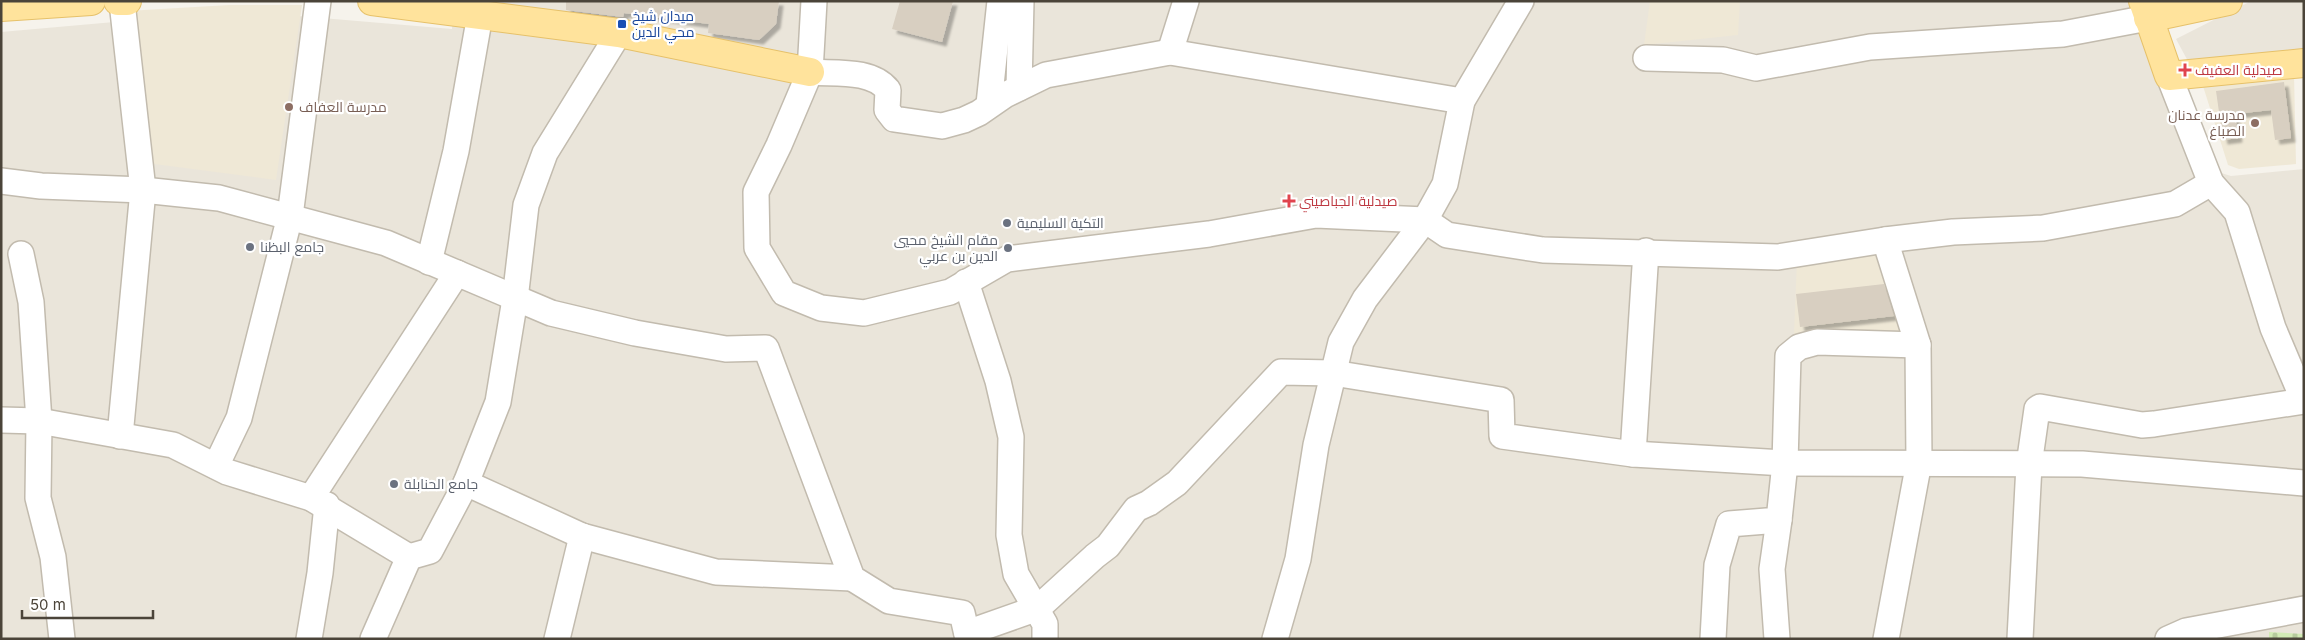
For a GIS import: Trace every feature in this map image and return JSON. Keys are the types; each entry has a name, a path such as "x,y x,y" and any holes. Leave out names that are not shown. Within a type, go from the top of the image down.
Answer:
{"main road":[{"path":"1,7 91,1"},
{"path":"118,1 127,1"},
{"path":"372,1 452,6 480,15 619,33 810,72"},
{"path":"2228,1 2146,10 2169,76 2304,63"}],"street":[{"path":"216,466 239,418 290,216 318,1"},
{"path":"814,1 810,72 779,146 756,192 758,248 784,293 821,308 864,313 950,292 1007,258 1208,234 1316,214 1425,220 1447,236 1543,250 1646,251 1778,257 1885,240 1953,232 2043,228 2175,204 2211,183"},
{"path":"1170,52 1186,1"},
{"path":"1275,639 1298,559 1316,445 1341,342 1365,299 1390,269 1425,220 1445,184 1462,101 1521,1"},
{"path":"120,436 143,190 122,2"},
{"path":"1646,58 1722,60 1756,68 1870,48 2063,34 2146,10"},
{"path":"989,104 1010,12"},
{"path":"1010,12 1019,88"},
{"path":"429,262 456,150 480,15"},
{"path":"1,420 39,421 173,445 227,472 319,502 408,557 430,551 466,483 498,402 515,299 526,205 545,153 619,33"},
{"path":"810,72 870,76 882,83 888,90 887,110 894,119 942,126 972,117 989,104 1046,75 1070,69 1170,52 1462,101"},
{"path":"2020,639 2029,465 2037,409 2040,407 2142,424 2154,424 2304,401 2274,328 2237,212 2211,183 2169,76"},
{"path":"1,181 41,186 143,190 219,198 386,243 552,313 635,333 726,349 766,348 852,578"},
{"path":"1885,240 1918,345 1919,462 1886,639"},
{"path":"1633,454 1646,251"},
{"path":"21,254 31,302 39,421 38,498 54,557 62,639"},
{"path":"309,639 320,573 319,502 457,273"},
{"path":"966,282 998,382 1011,437 1009,535 1016,574 1038,608 1045,624 1044,639"},
{"path":"1777,639 1772,569 1780,520 1785,463 1788,356 1799,347 1817,342 1918,345"},
{"path":"466,483 582,536 716,572 852,578 889,601 962,613 968,636 1038,608 1076,575 1094,556 1108,546 1136,509 1150,503 1178,483 1281,372 1333,373 1501,400 1502,436 1633,454 1785,463 2082,464 2304,483"},
{"path":"1713,639 1717,566 1729,524 1780,520"},
{"path":"557,639 582,536"},
{"path":"373,639 408,557"},
{"path":"2168,639 2186,632 2255,628 2304,609"}],"shaded area":[{"path":"452,1 2128,1 2189,163 2231,176 2304,169 2304,639 1,639 1,32 239,11 452,29"},
{"path":"1650,1 1740,1 1738,35 1644,45"},
{"path":"2251,1 2304,1 2304,53 2189,63 2176,39"},
{"path":"229,5 302,5 276,180 139,162 127,11"},
{"name":"مدرسة عدنان الصباغ","path":"2294,74 2296,164 2239,169 2228,165 2202,83"},
{"path":"1883,239 1907,339 1794,334 1797,259"}],"green space":[{"path":"2269,632 2304,634 2304,639 2269,639"}],"building":[{"path":"566,1 779,1 776,24 759,40 708,33 709,24 624,13 623,17 566,10"},
{"path":"900,1 953,1 942,42 892,29"},
{"path":"2284,82 2291,138 2275,140 2271,110 2235,114 2238,138 2223,140 2216,91"},
{"path":"1884,284 1894,316 1800,327 1796,294"}],"place":[{"name":"ميدان شيخ محي الدين","path":"622,24"},
{"name":"صيدلية العفيف","path":"2185,70"},
{"name":"مدرسة العفاف","path":"289,107"},
{"name":"مدرسة عدنان الصباغ","path":"2255,123"},
{"name":"صيدلية الجباصيني","path":"1289,201"},
{"name":"التكية السليمية","path":"1007,223"},
{"name":"جامع البظنا","path":"250,247"},
{"name":"مقام الشيخ محيي الدين بن عربي","path":"1008,248"},
{"name":"جامع الحنابلة","path":"394,484"}]}
